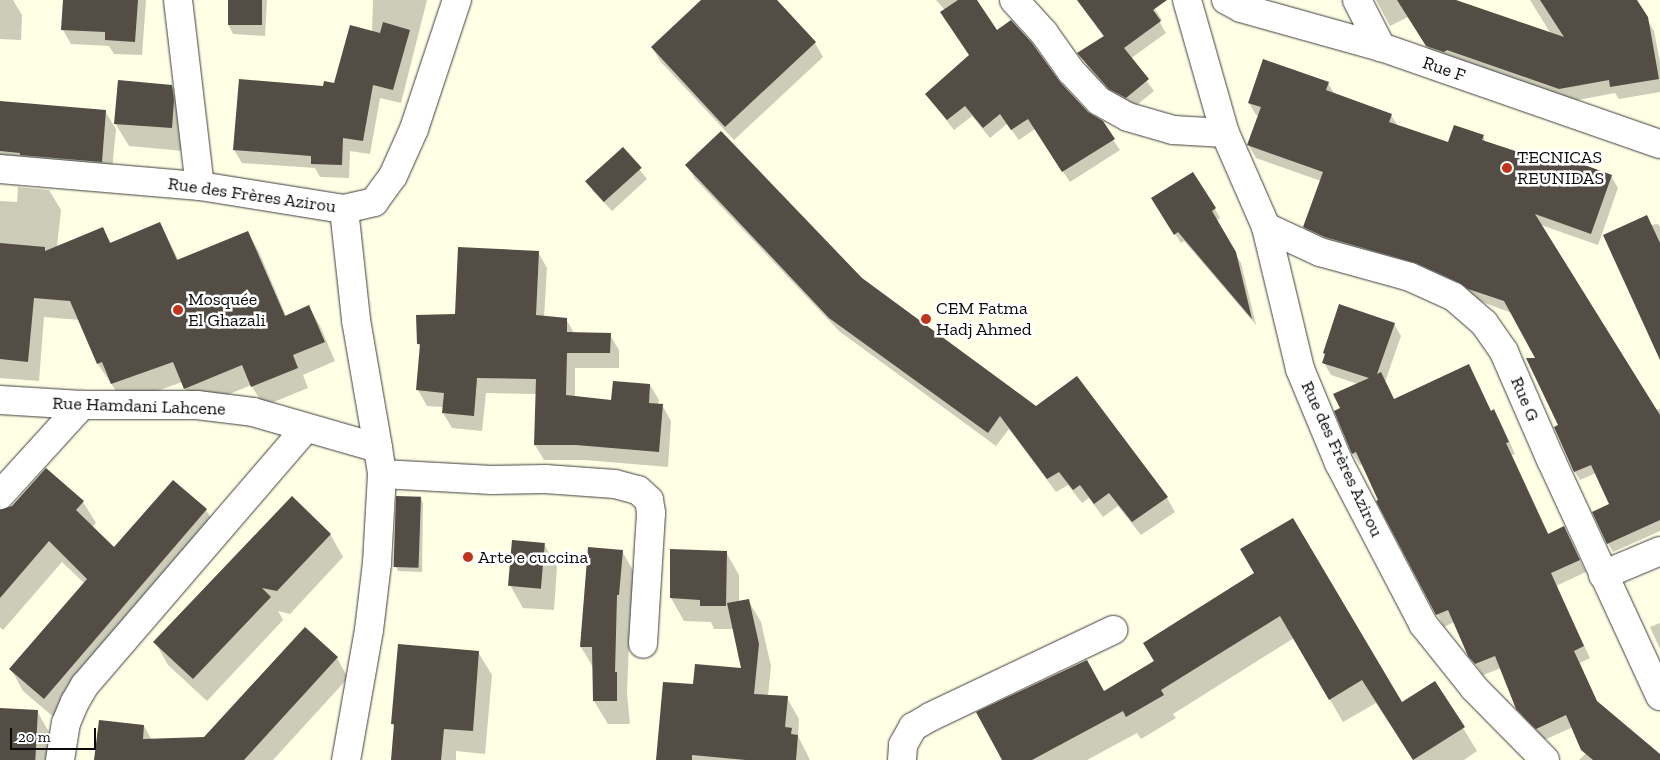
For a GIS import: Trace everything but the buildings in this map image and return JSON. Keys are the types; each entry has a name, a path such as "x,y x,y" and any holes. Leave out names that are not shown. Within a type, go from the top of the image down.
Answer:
{"street":[{"path":"178,0 200,186"},
{"name":"Rue des Frères Azirou","path":"0,169 200,186 344,209 374,202 393,176 414,129 457,0"},
{"path":"1014,0 1044,33 1071,71 1099,101 1128,116 1173,130 1225,133"},
{"name":"Rue des Frères Azirou","path":"1187,0 1225,133 1266,227 1300,369 1318,416 1340,463 1423,624 1474,688 1545,760"},
{"name":"Rue F","path":"1226,0 1241,8 1381,47 1660,144"},
{"path":"1356,0 1381,47"},
{"path":"344,209 356,320 380,461 377,563 369,630 346,760"},
{"name":"Rue G","path":"1266,227 1320,252 1410,277 1454,298 1484,323 1504,352 1660,696"},
{"name":"Rue Hamdani Lahcene","path":"0,400 82,405 197,405 254,412 306,428 380,461 492,480 555,480 615,484 638,490 648,500 651,513 643,644"},
{"path":"0,495 82,405"},
{"path":"60,760 66,723 74,702 85,685 306,428"},
{"path":"1604,575 1660,551"},
{"path":"891,760 902,760 903,745 913,727 938,713 1113,630"}],"place":[{"name":"TECNICAS REUNIDAS","path":"1507,168"},
{"name":"Mosquée El Ghazali","path":"178,310"},
{"name":"CEM Fatma Hadj Ahmed","path":"926,319"},
{"name":"Arte e cuccina","path":"468,557"}]}
